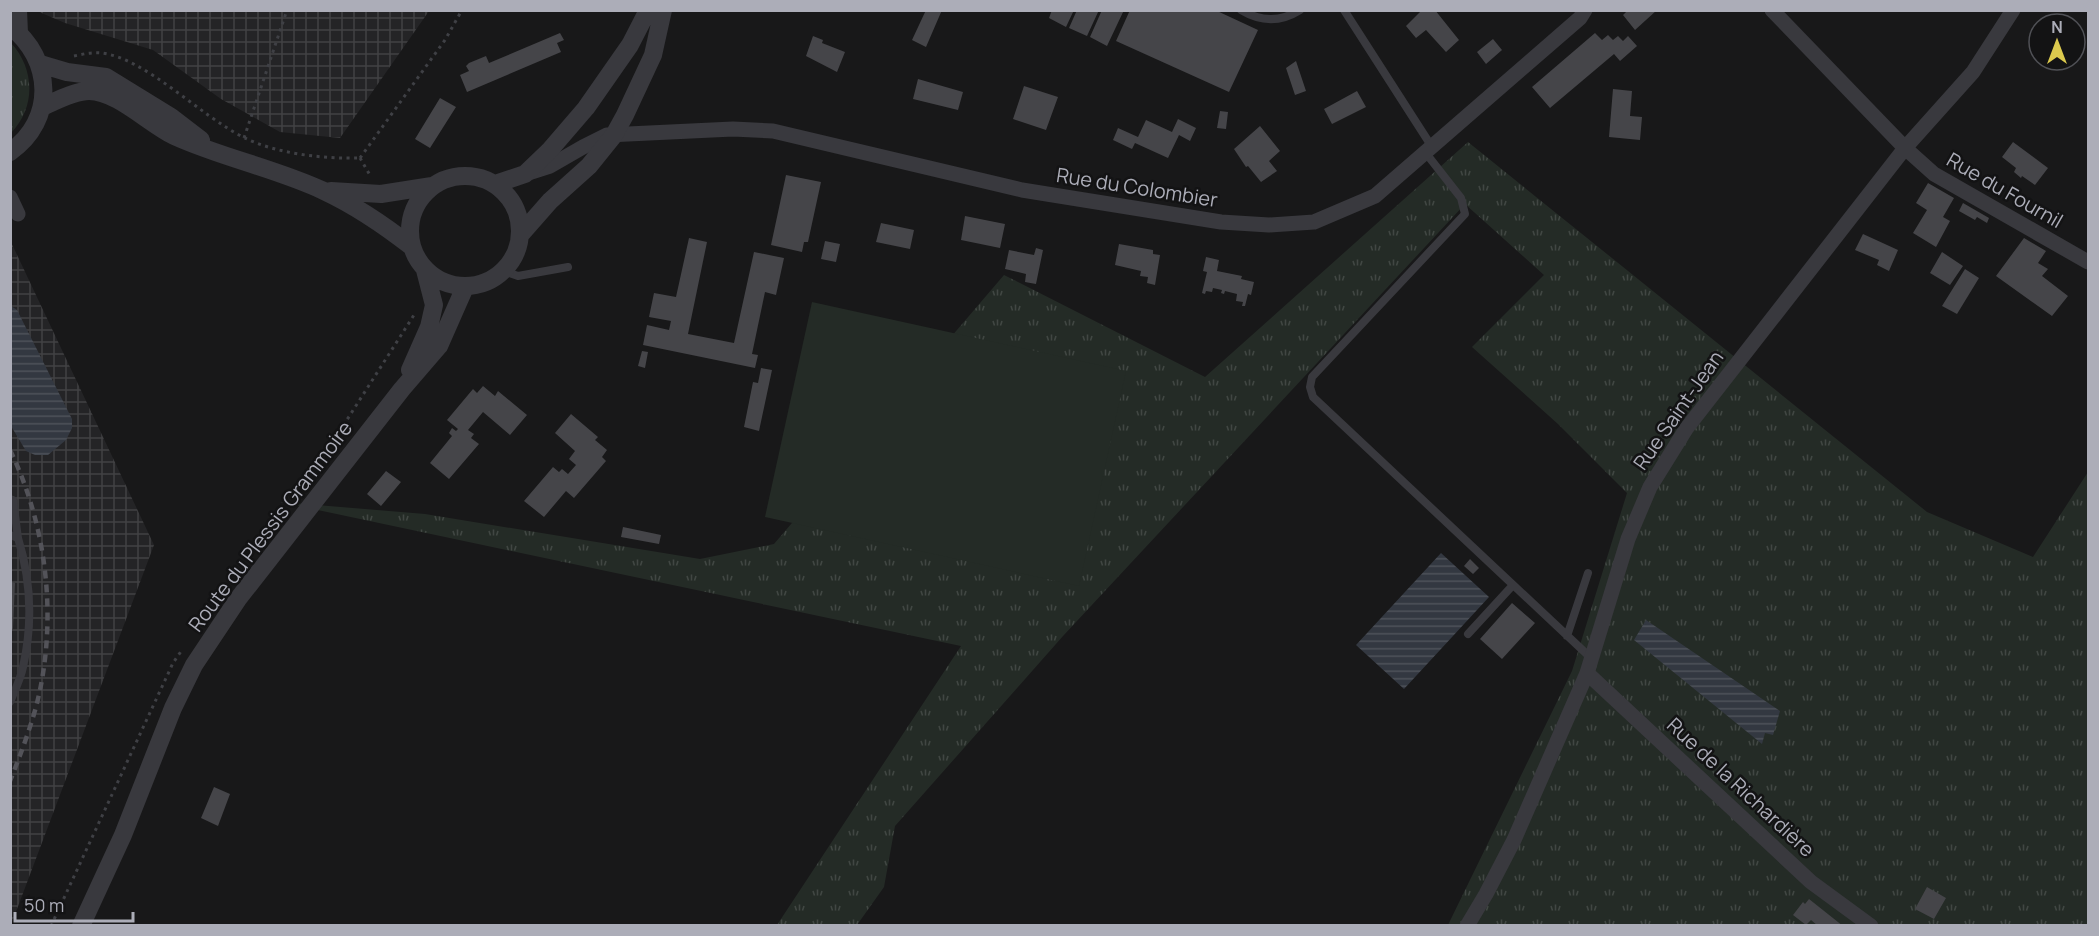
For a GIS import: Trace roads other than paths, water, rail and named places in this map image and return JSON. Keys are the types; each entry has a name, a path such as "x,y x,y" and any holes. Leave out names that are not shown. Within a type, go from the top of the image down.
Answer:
{"street":[{"path":"10,152 25,140 32,130 42,107 44,86 40,64 31,47 14,30 18,10"},
{"path":"495,184 525,174 549,151 586,108 630,45 648,10"},
{"path":"521,234 550,201 589,166 614,135 653,55 663,10"},
{"name":"Rue du Colombier","path":"525,174 550,166 608,135 733,129 773,131 1022,190 1221,222 1269,225 1314,222 1375,196 1580,18 1586,10"},
{"name":"Rue du Fournil","path":"1772,10 1905,148 1934,174 2088,262"},
{"name":"Rue Saint-Jean","path":"1467,926 1515,840 1590,666 1628,539 1656,477 1686,429 1905,148 1973,72 2013,10"},
{"path":"40,64 67,72 106,77 171,117 219,154"},
{"path":"42,107 90,91 111,97 172,135 323,190 376,219 412,247"},
{"path":"463,175 480,177 495,184 507,194 520,219 521,234 519,248 504,271 486,282 465,287 450,285 436,279 425,270 412,247 410,230 412,213 420,198 432,186 447,178 463,175"},
{"path":"323,190 381,194 432,186"},
{"path":"10,197 18,214"},
{"name":"Route du Plessis Grammoire","path":"402,389 429,327 434,305 425,270"},
{"name":"Route du Plessis Grammoire","path":"81,926 123,835 173,708 194,665 238,599 402,389 439,346 465,287"},
{"name":"Rue de la Richardière","path":"1590,666 1811,882 1871,926"}],"lane":[{"path":"1241,10 1255,17 1274,20 1300,10"},
{"path":"1344,10 1461,198 1465,214 1312,377 1310,387 1312,397 1567,636 1590,666"},
{"path":"504,271 518,276 568,267"},
{"path":"10,499 13,500 14,536 26,563 30,616 23,668 10,702"},
{"path":"1567,636 1588,573"},
{"path":"1468,634 1513,585"}],"railway":[{"path":"10,450 23,480 41,543 46,576 47,609 47,642 43,675 36,707 10,781"}]}
